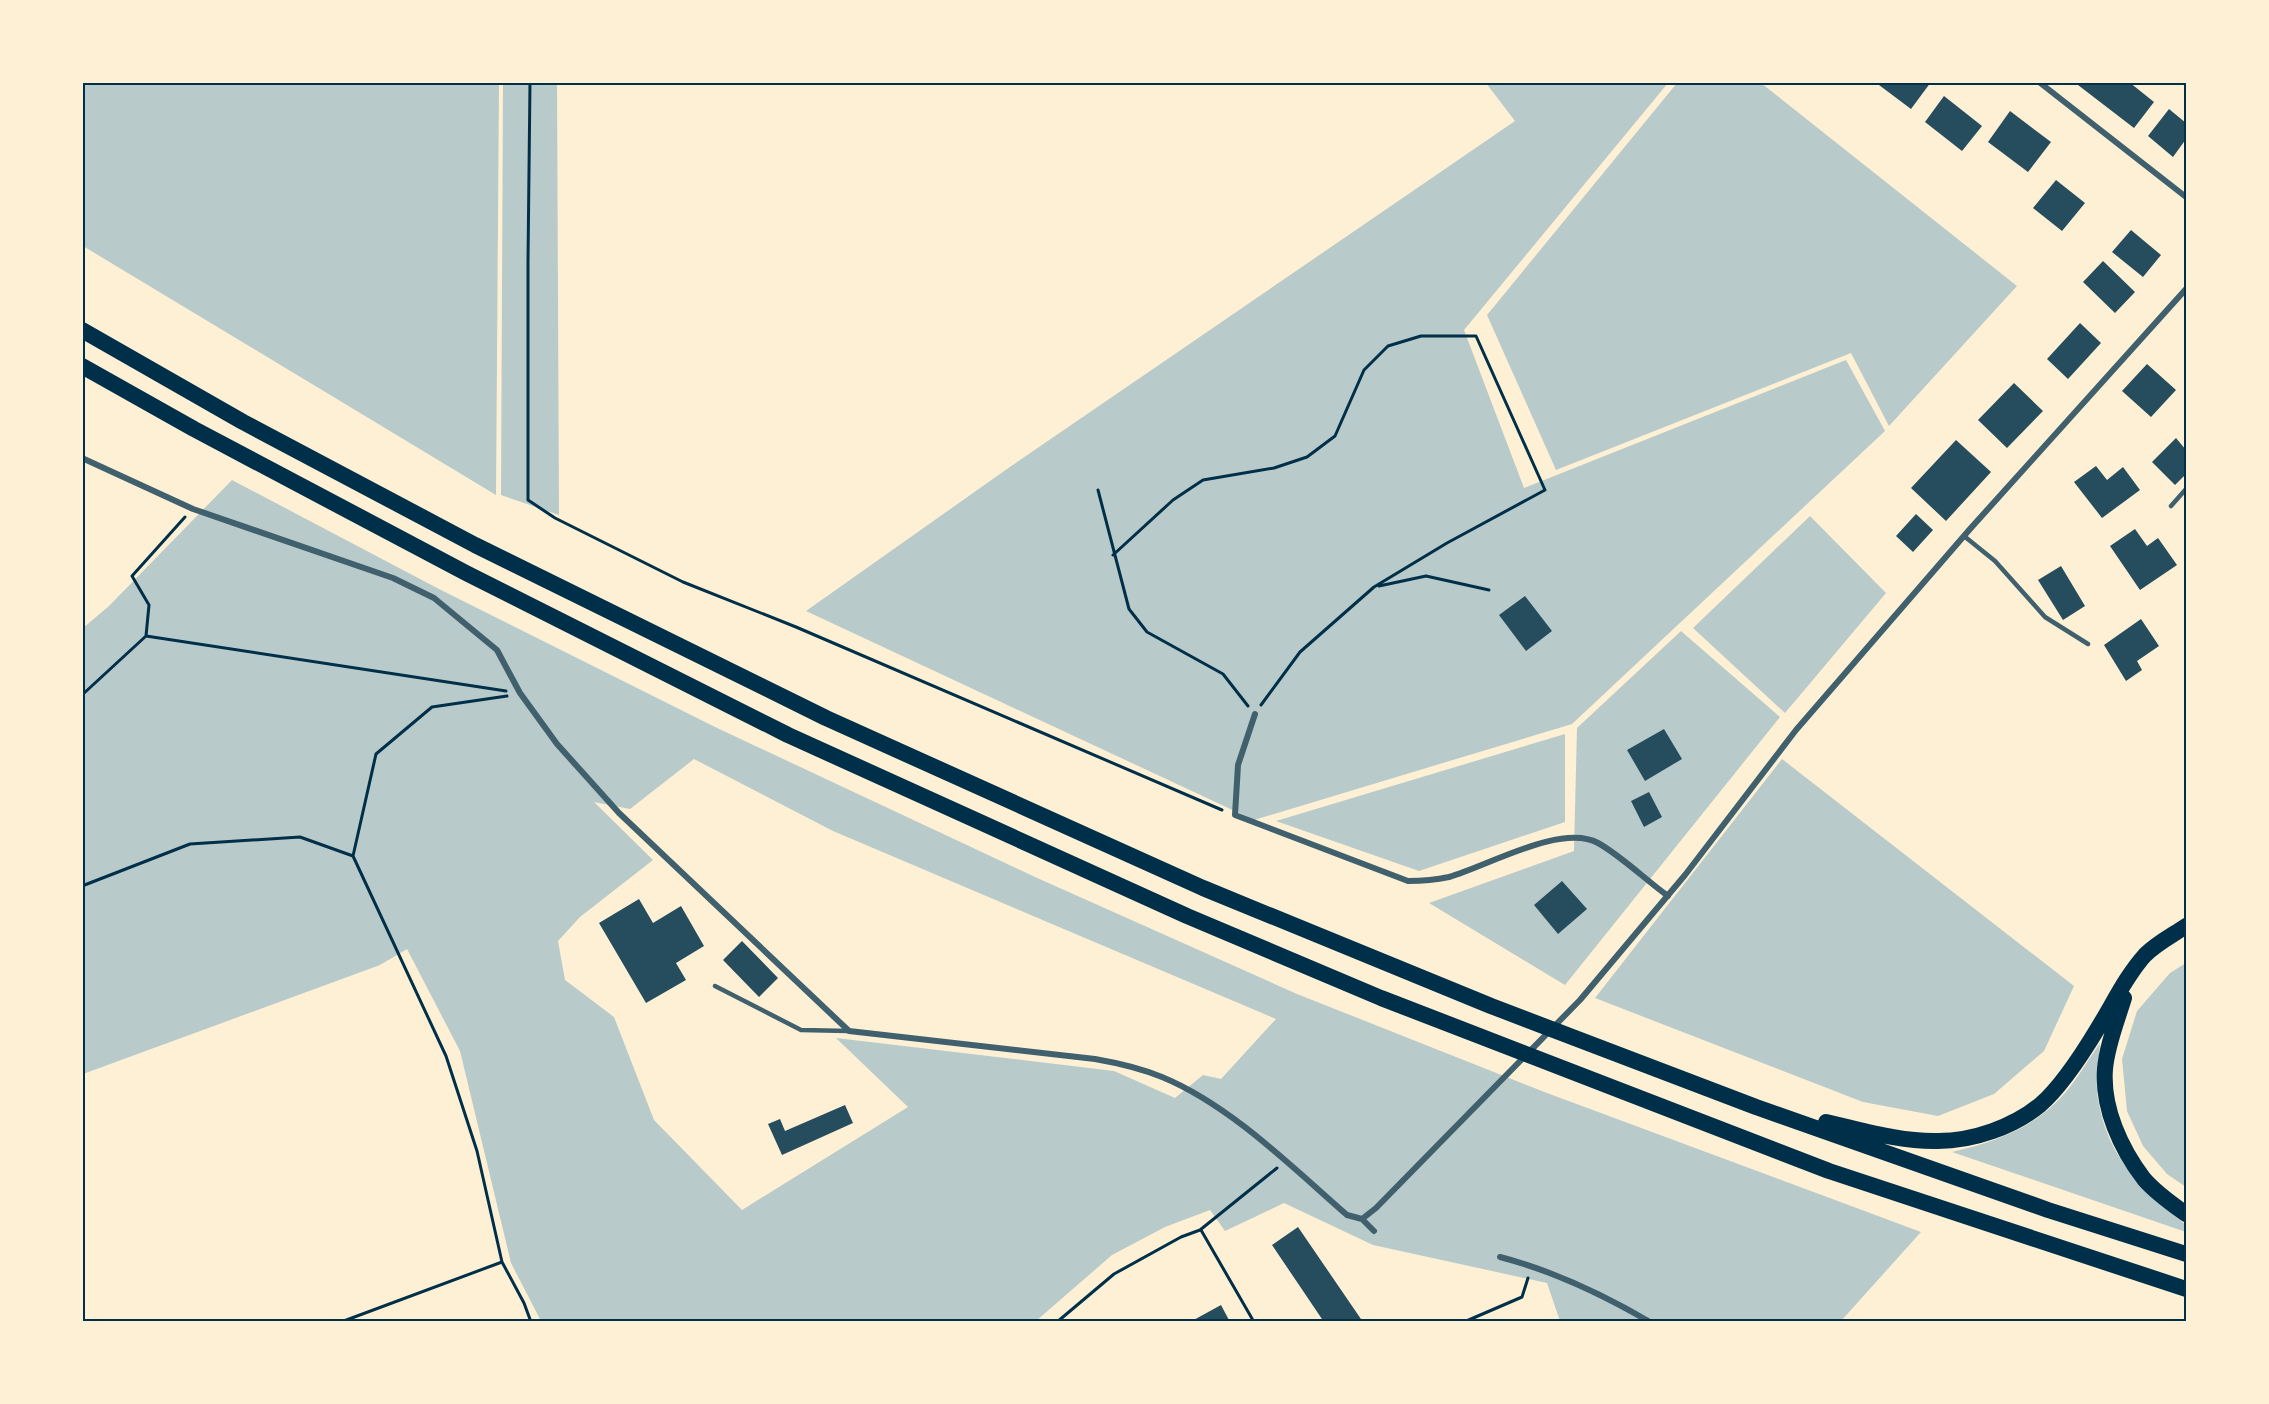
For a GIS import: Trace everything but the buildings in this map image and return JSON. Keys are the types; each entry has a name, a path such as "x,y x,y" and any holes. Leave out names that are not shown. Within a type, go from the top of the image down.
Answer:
{"highway":[{"path":"82,330 243,422 475,545 826,718 1215,893 1491,1006 1756,1107 2048,1210 2187,1254"},
{"path":"82,366 194,429 466,573 788,735 1187,916 1381,998 1829,1171 2187,1289"},
{"path":"1756,1107 1898,1138 1939,1141 1974,1136 2008,1125 2040,1104 2062,1079 2085,1050 2131,974 2146,954 2187,926"},
{"path":"2131,974 2105,1068 2109,1106 2122,1145 2145,1180 2165,1199 2187,1214"}],"street":[{"path":"2039,82 2187,197"},
{"path":"1362,1219 1376,1208 1480,1099 1580,1000 1668,896 1796,730 1964,536 2187,289"},
{"path":"82,458 193,509 393,578 434,598 497,650 520,693 557,744 619,813 849,1031 1095,1059 1126,1064 1164,1077 1199,1096 1249,1131 1347,1215 1362,1219 1374,1231"},
{"path":"1255,714 1238,765 1235,816 1408,881 1449,877 1544,842 1568,836 1584,838 1598,843 1668,896"},
{"path":"1500,1257 1532,1265 1574,1281 1650,1322"}],"lane":[{"path":"2171,506 2187,489"},
{"path":"1964,536 1995,561 2045,617 2088,644"},
{"path":"715,986 801,1030 849,1031"}],"path":[{"path":"531,82 528,500 555,518 683,582 795,627 1235,816"},
{"path":"1098,490 1113,555 1129,609 1147,632 1223,674 1255,714 1300,652 1374,587 1447,543 1545,490 1476,336 1421,336 1388,346 1364,370 1335,436 1307,457 1274,468 1203,480 1173,500 1113,555"},
{"path":"82,695 146,636 149,605 132,576 193,509"},
{"path":"1374,587 1426,576 1489,590"},
{"path":"146,636 520,693"},
{"path":"520,693 432,707 376,754 353,856 446,1056 477,1151 502,1263 524,1303 531,1322"},
{"path":"82,886 190,844 300,837 353,856"},
{"path":"1057,1322 1114,1274 1180,1237 1200,1230 1272,1171 1287,1163"},
{"path":"1200,1230 1254,1322"},
{"path":"341,1322 502,1263"},
{"path":"1464,1322 1522,1297 1532,1265"}],"shaded area":[{"path":"82,83 499,83 496,495 83,246"},
{"path":"503,83 557,83 559,515 501,495"},
{"path":"1486,83 1668,83 1464,330 1524,488 1846,360 1885,431 1572,724 1254,820 806,611 1007,469 1515,121"},
{"path":"1677,83 1761,83 2017,286 1889,426 1851,353 1556,470 1487,315"},
{"path":"232,480 439,589 715,727 1035,877 1297,994 1547,1093 1921,1232 1841,1321 1560,1321 1547,1283 1373,1245 1284,1203 1225,1231 1210,1210 1165,1227 1112,1255 1036,1321 541,1321 511,1263 460,1051 407,949 380,965 83,1074 83,628 109,606","holes":["694,759 833,831 1276,1019 1221,1079 1203,1075 1175,1098 1114,1071 836,1038 908,1107 742,1210 654,1120 614,1017 565,980 558,941 580,917 653,860 594,802 630,809"]},
{"path":"1810,516 1886,593 1785,713 1693,628"},
{"path":"1681,631 1780,717 1565,985 1429,903 1574,851 1577,728"},
{"path":"1565,734 1565,822 1419,871 1276,821"},
{"path":"1782,759 2074,986 2044,1051 1994,1094 1938,1116 1863,1102 1595,998"},
{"path":"2186,963 2186,1187 2167,1174 2143,1146 2127,1111 2122,1059 2137,1011 2170,973"},
{"path":"2100,1043 2097,1092 2110,1139 2129,1171 2141,1185 2186,1225 2186,1232 1952,1152 1999,1138 2041,1116 2070,1087"}]}
